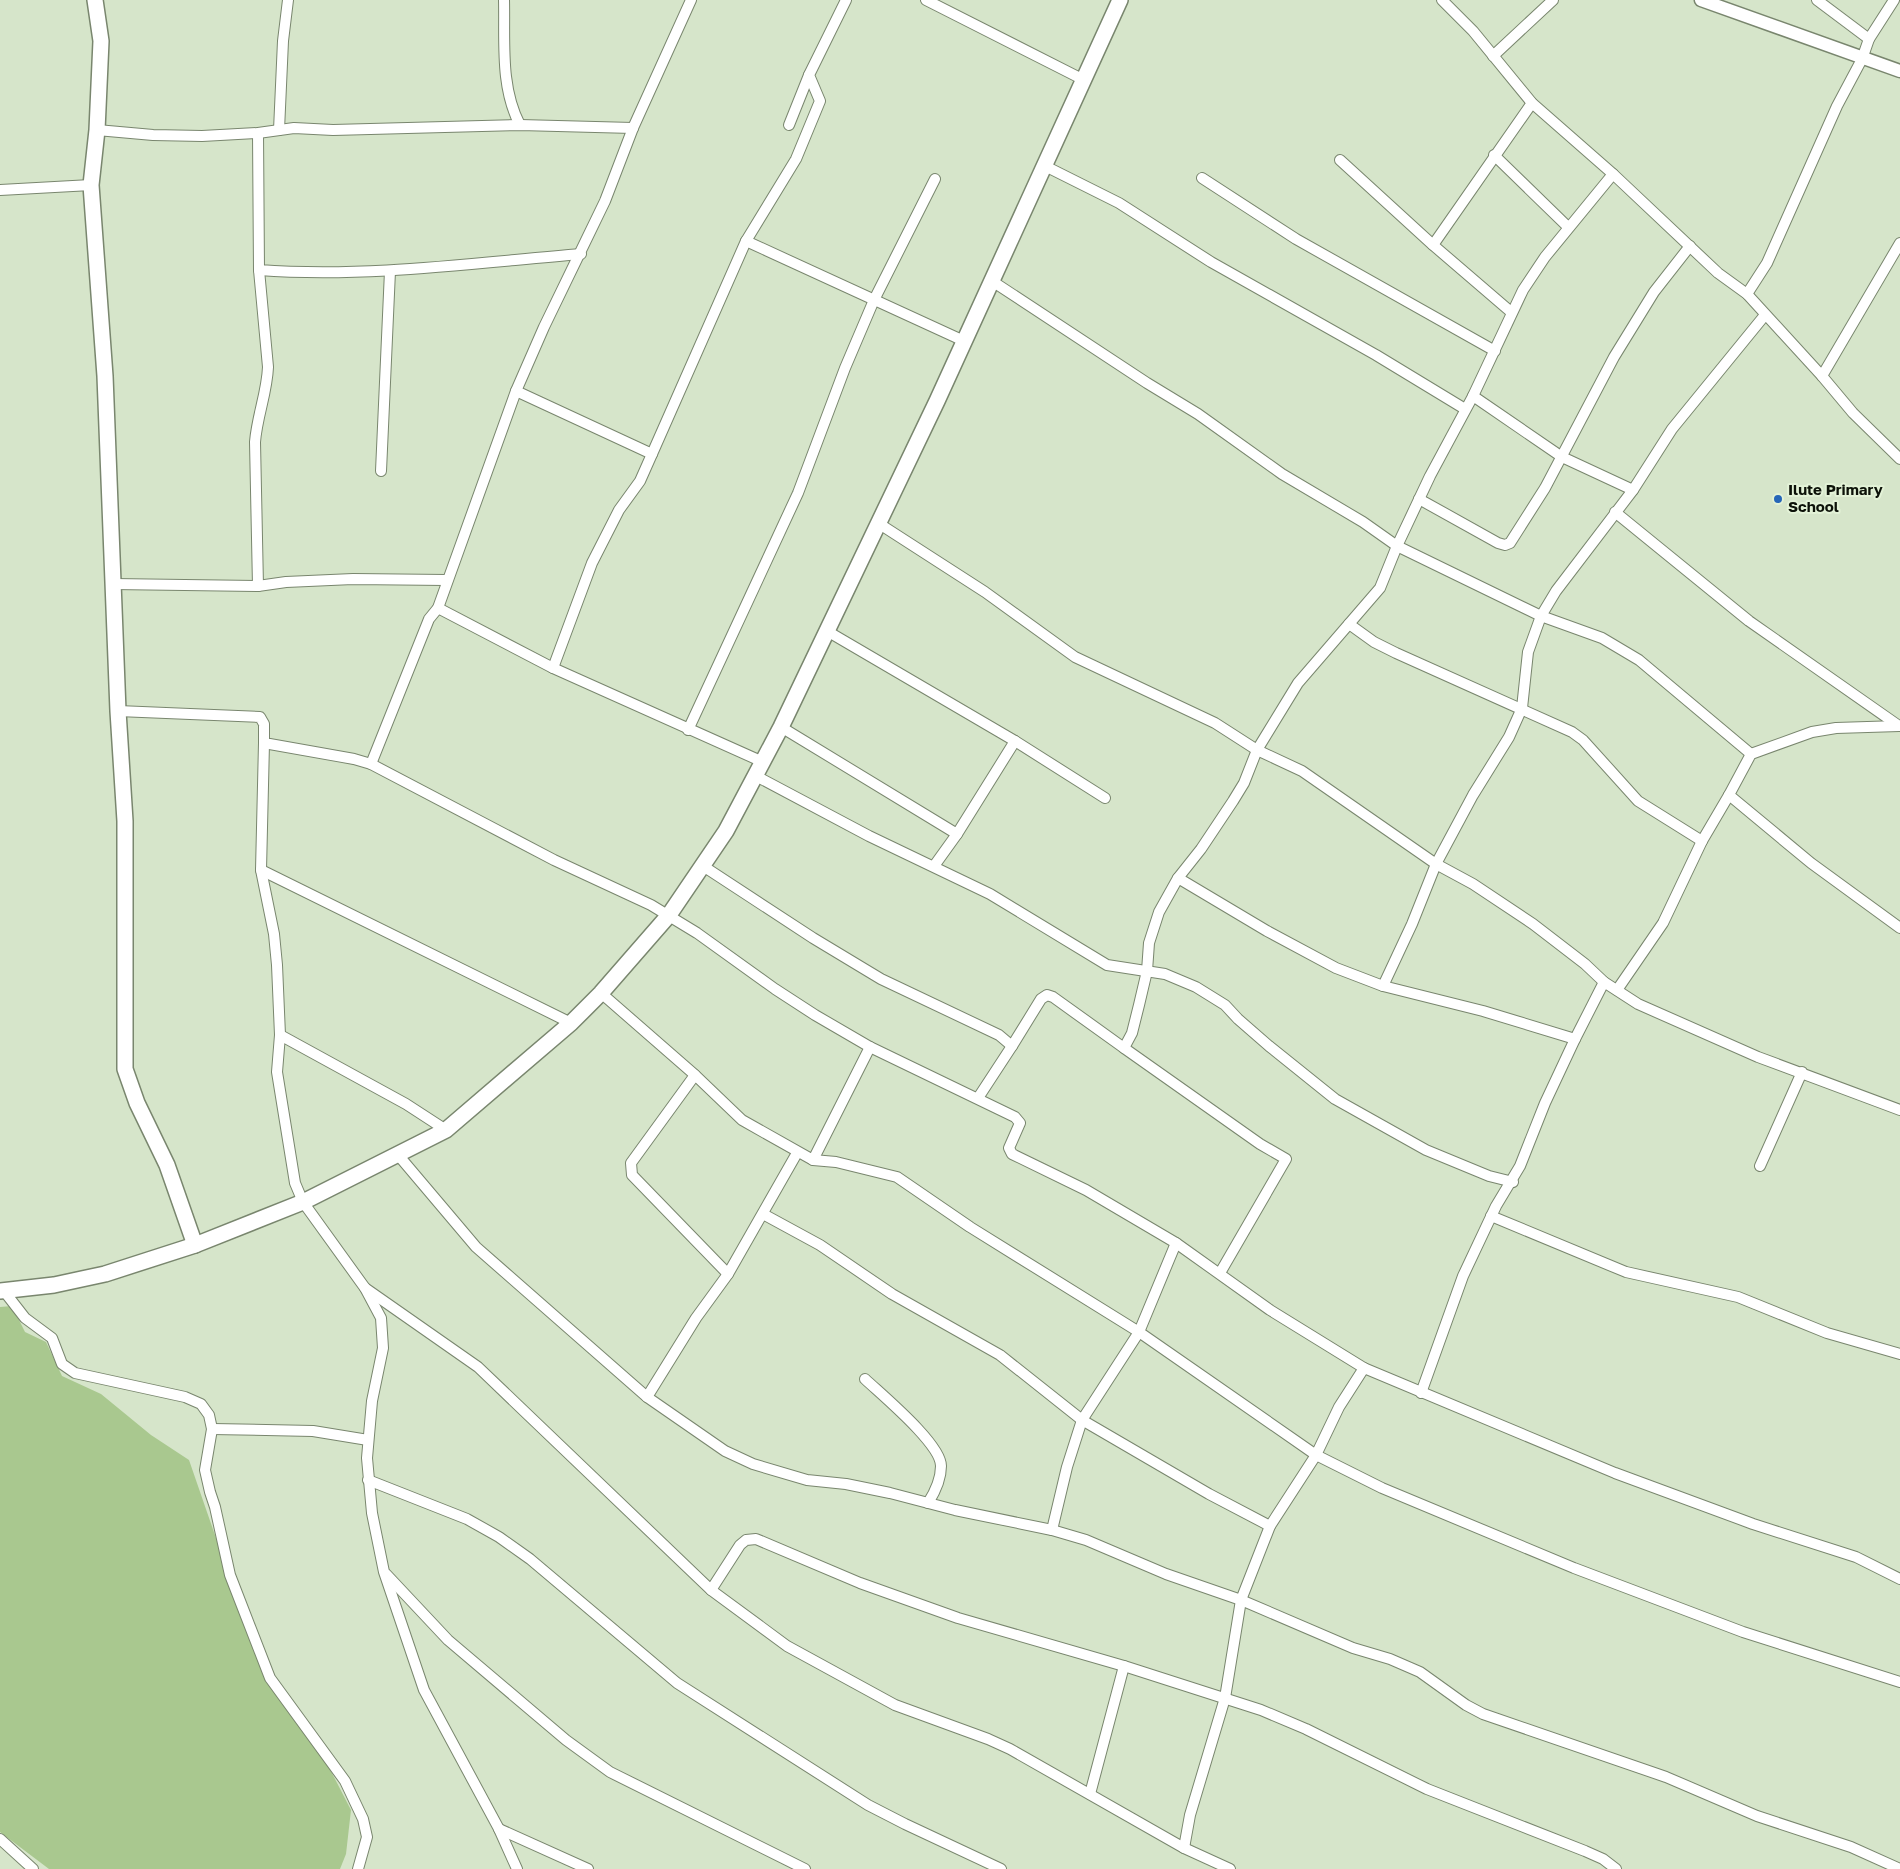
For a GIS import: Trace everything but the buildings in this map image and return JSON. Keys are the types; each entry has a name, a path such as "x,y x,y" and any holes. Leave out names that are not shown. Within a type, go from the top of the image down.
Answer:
{"main road":[{"path":"95,0 101,40 97,130 91,185 105,376 118,711 125,821 124,1005 126,1076 167,1165 195,1245"},
{"path":"2,1291 54,1285 105,1274 195,1245 303,1202 399,1156 446,1130 571,1023 601,993 669,915 726,831 764,762 964,341 1120,0"}],"street":[{"path":"279,130 283,41 288,0"},
{"path":"504,0 507,85 511,107 520,125"},
{"path":"371,764 429,619 438,608 446,580 516,391 544,327 605,201 633,128 692,0"},
{"path":"789,125 809,75 846,0"},
{"path":"926,0 1084,80"},
{"path":"1442,0 1473,31 1532,103 1613,174 1718,273 1747,294 1822,376 1853,414 1900,459"},
{"path":"1493,56 1531,23 1553,0"},
{"path":"1701,0 1900,71"},
{"path":"1816,0 1868,39"},
{"path":"1747,294 1767,262 1837,106 1862,58 1868,39 1894,0"},
{"path":"552,668 592,563 619,510 640,481 746,241 796,159 820,101 809,75"},
{"path":"1433,245 1532,103"},
{"path":"97,130 153,135 258,133 294,128 342,130 520,125 633,128"},
{"path":"258,133 259,270 268,367 268,381 256,422 255,442 258,586"},
{"path":"1494,155 1568,227"},
{"path":"1340,160 1433,245 1511,312"},
{"path":"1045,166 1119,203 1211,262 1376,355 1465,409"},
{"path":"1124,1048 1132,1032 1147,971 1149,943 1153,929 1159,912 1178,878 1225,815 1244,783 1257,750 1298,683 1380,588 1396,546 1473,396 1511,312 1532,275 1568,227 1613,174"},
{"path":"1202,178 1296,239 1495,351"},
{"path":"688,730 798,494 845,368 874,300 934,179"},
{"path":"0,190 91,185"},
{"path":"746,241 964,341"},
{"path":"1822,376 1900,243"},
{"path":"1420,499 1476,531 1505,545 1510,543 1562,456 1614,357 1654,292 1690,246"},
{"path":"259,270 295,272 390,271 581,254"},
{"path":"381,471 390,271"},
{"path":"992,281 1206,419 1282,474 1363,522 1396,546 1541,616 1602,638 1638,660 1752,754"},
{"path":"1384,986 1436,864 1473,795 1509,737 1522,708 1528,652 1541,616 1556,591 1633,490 1672,429 1765,315"},
{"path":"516,391 652,454"},
{"path":"1473,396 1562,456 1633,490"},
{"path":"1615,512 1749,621 1900,726"},
{"path":"878,523 985,592 1075,657 1215,723 1257,750 1302,771 1436,864 1473,884 1532,924 1585,964 1604,982 1638,1004 1758,1057 1900,1110"},
{"path":"113,584 258,586 286,582 352,579 446,580"},
{"path":"438,608 552,668 688,730 764,762"},
{"path":"1349,624 1390,650 1522,708 1578,736 1638,801 1702,841"},
{"path":"827,631 1015,740 1105,798"},
{"path":"118,711 260,718 264,724 261,870 274,934 280,1035 277,1072 284,1128 294,1183 303,1202 365,1288 381,1318 383,1348 372,1401 368,1440 368,1480 384,1572 424,1690 499,1828 517,1869"},
{"path":"1616,990 1662,922 1702,841 1752,754 1812,732 1836,728 1900,726"},
{"path":"781,727 957,834"},
{"path":"934,866 957,834 1015,740"},
{"path":"264,743 354,759 371,764 554,860 652,905 697,932 775,989 870,1047 978,1098 1019,1120 1019,1127 1009,1148 1012,1154 1086,1190 1176,1243 1270,1310 1364,1368 1493,1424 1529,1436 1615,1474 1753,1524 1856,1558 1900,1579"},
{"path":"756,776 870,836 990,894 1107,965 1166,974 1216,999 1263,1041 1335,1099 1426,1150 1489,1176 1513,1182"},
{"path":"1729,795 1811,863 1900,928"},
{"path":"703,866 881,979 999,1035 1012,1046"},
{"path":"261,870 571,1023"},
{"path":"1178,878 1267,931 1336,968 1384,986 1483,1011 1575,1039"},
{"path":"1421,1393 1463,1276 1491,1216 1513,1182 1532,1140 1545,1103 1604,982"},
{"path":"601,993 695,1075 742,1120 796,1153 813,1160 836,1162 897,1177 970,1227 1139,1332 1316,1455 1382,1488 1574,1568 1743,1632 1900,1682"},
{"path":"978,1098 1041,999 1047,995 1260,1144 1286,1159 1220,1273"},
{"path":"280,1035 406,1104 446,1130"},
{"path":"813,1160 870,1047"},
{"path":"1760,1166 1802,1072"},
{"path":"695,1075 631,1163 630,1168 632,1175 728,1274"},
{"path":"647,1397 696,1318 728,1274 796,1153"},
{"path":"399,1156 476,1247 647,1397 725,1451 753,1464 807,1480 846,1484 1052,1530 1086,1540 1166,1574 1241,1600 1353,1648 1390,1659 1420,1672 1466,1705 1483,1714 1666,1777 1756,1816 1851,1847 1900,1869"},
{"path":"763,1214 820,1245 892,1294 1000,1355 1082,1420 1209,1494 1270,1526"},
{"path":"1491,1216 1626,1272 1738,1297 1827,1333 1900,1354"},
{"path":"1052,1530 1067,1467 1082,1420 1139,1332 1176,1243"},
{"path":"365,1288 478,1367 711,1590 787,1646 857,1686 895,1705 995,1742 1184,1848 1230,1869"},
{"path":"2,1291 25,1318 52,1338 62,1364 68,1369 75,1373 185,1397 201,1404 209,1415 212,1429 205,1470 230,1574 270,1678 345,1781 363,1819 367,1837 358,1869"},
{"path":"1184,1848 1190,1814 1225,1698 1241,1600 1270,1526 1316,1455 1339,1407 1364,1368"},
{"path":"865,1379 935,1448 941,1465 939,1481 928,1503"},
{"path":"212,1429 313,1431 368,1440"},
{"path":"368,1480 467,1519 499,1537 530,1559 677,1683 868,1804 904,1824 1001,1869"},
{"path":"711,1590 740,1545 746,1540 756,1539 860,1584 958,1618 1124,1666 1225,1698 1306,1729 1427,1789 1603,1859 1616,1869"},
{"path":"384,1572 448,1640 566,1740 603,1767 652,1794 689,1810 804,1869"},
{"path":"1090,1794 1124,1666"},
{"path":"499,1828 588,1869"},
{"path":"0,1839 33,1869"}],"green space":[{"path":"12,1306 25,1332 46,1342 62,1376 101,1394 151,1435 189,1460 263,1674 320,1750 351,1810 346,1854 340,1869 49,1869 0,1832 0,1307"}],"place":[{"name":"Ilute Primary School","path":"1778,499"}]}
